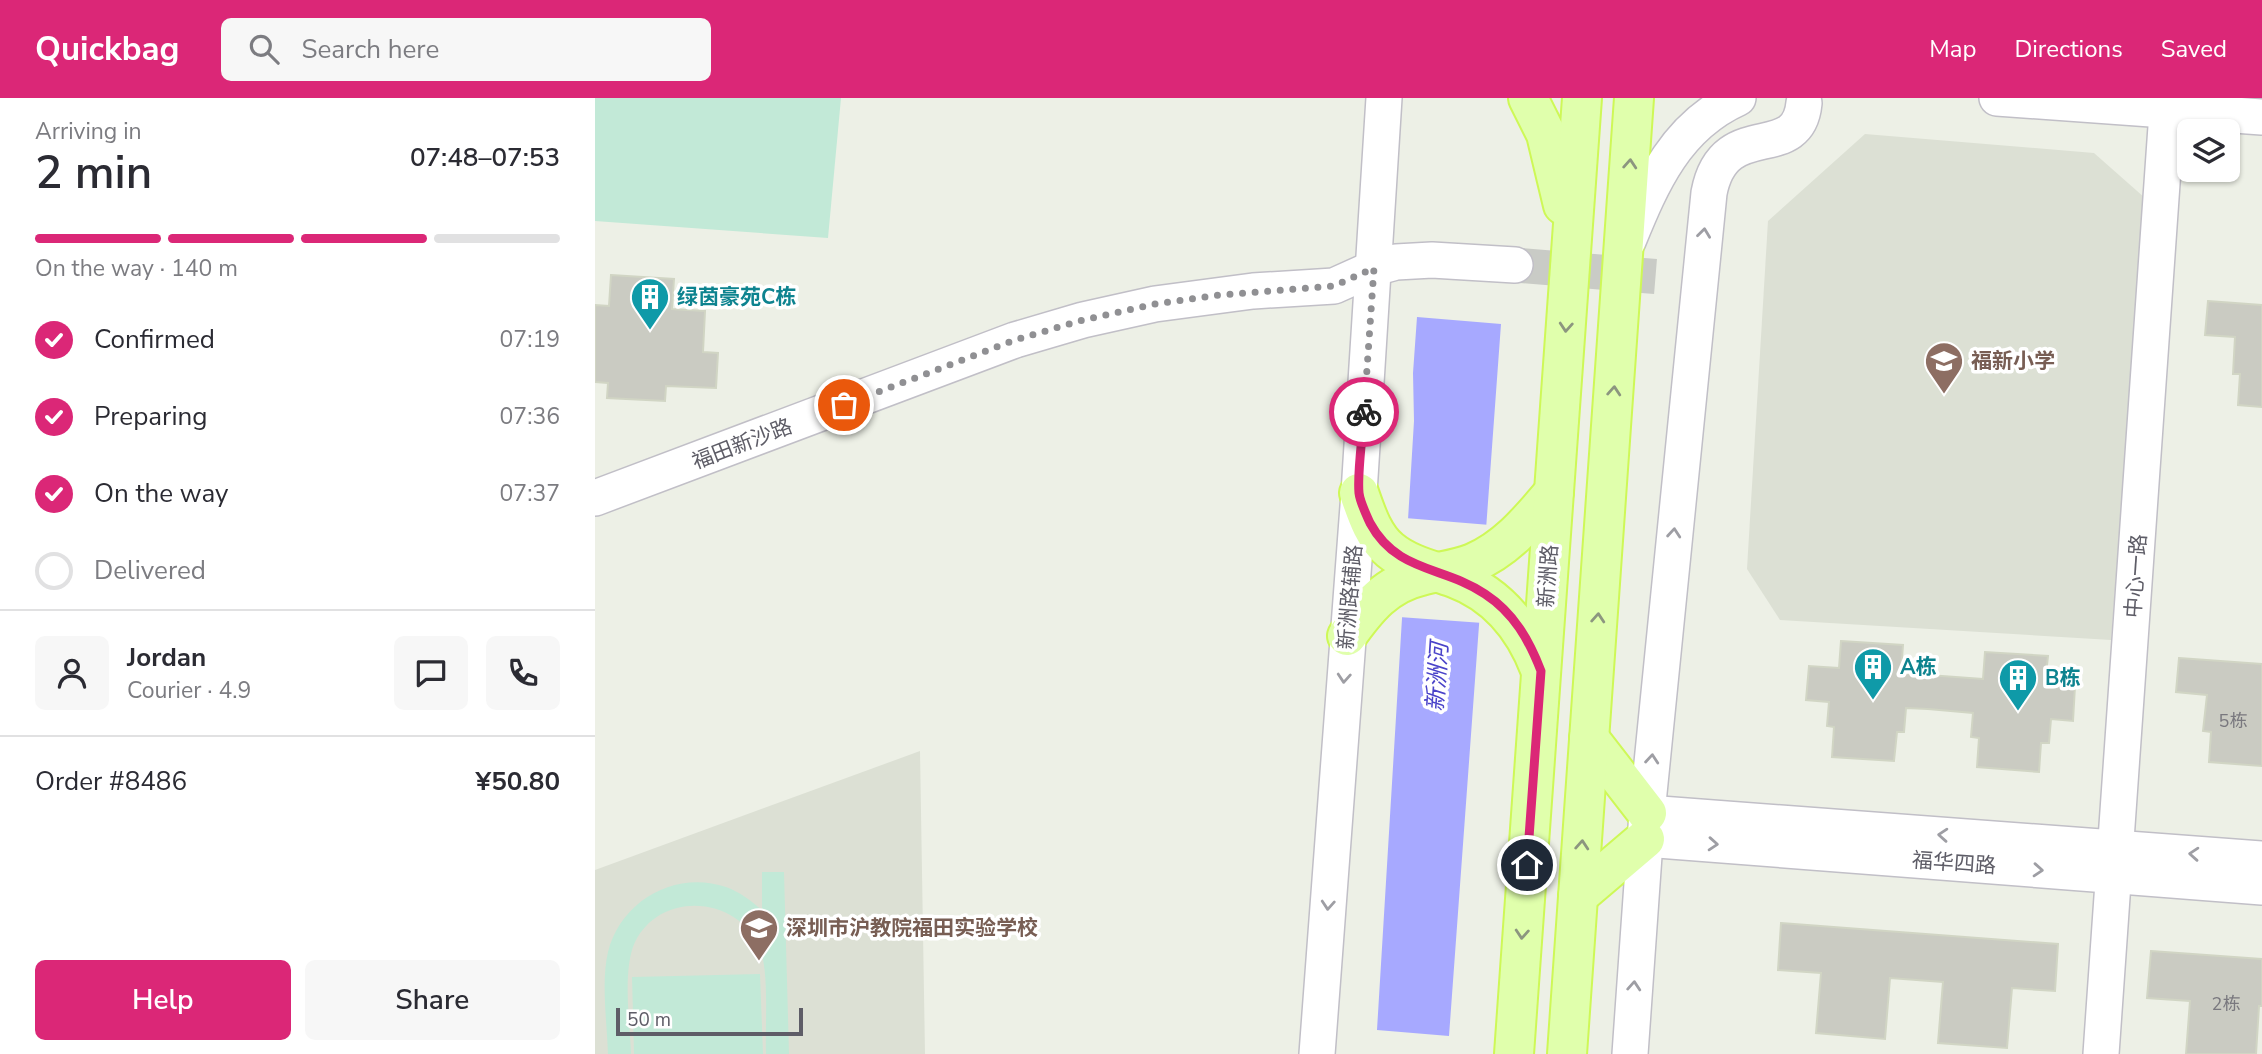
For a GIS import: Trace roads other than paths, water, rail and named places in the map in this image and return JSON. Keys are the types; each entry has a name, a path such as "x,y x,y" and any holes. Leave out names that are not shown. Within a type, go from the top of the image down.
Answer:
{"main road":[{"path":"1528,98 1546,134 1558,179 1571,259"},
{"name":"新洲路","path":"1512,1047 1582,98"},
{"path":"1569,1048 1634,98"},
{"path":"1347,636 1373,602 1386,591 1403,581 1456,570 1489,555 1517,533 1554,492"},
{"path":"1359,493 1377,534 1389,549 1486,595 1518,624 1532,646 1541,671"},
{"path":"1578,896 1646,826 1589,738"}],"street":[{"name":"新洲路辅路","path":"1317,1054 1359,493 1384,98"},
{"path":"1624,251 1643,204 1661,169 1679,144 1696,124 1718,107 1738,98"},
{"path":"1997,98 2167,104 2262,117"},
{"path":"1630,1054 1686,279 1715,170 1721,160 1741,147 1783,138 1800,122 1804,103"},
{"name":"中心一路","path":"2101,1054 2167,104"},
{"name":"福田新沙路","path":"595,498 1015,340 1083,320 1155,304 1220,295 1334,286 1374,268 1396,262 1515,265"},
{"name":"福田新沙路","path":"595,474 993,326 1079,299 1149,285 1275,270 1336,264 1374,268"},
{"name":"福华四路","path":"1646,826 2116,862 2262,887"},
{"name":"福华四路","path":"2116,862 2262,859"}],"water":[{"name":"新洲河","path":"1417,317 1501,324 1449,1036 1377,1030 1414,421 1413,373"}],"tunnel":[{"path":"1515,265 1673,278"}],"place":[{"name":"绿茵豪苑C栋","path":"650,331"},
{"name":"福新小学","path":"1944,395"},
{"name":"A栋","path":"1873,701"},
{"name":"B栋","path":"2018,712"},
{"name":"深圳市沪教院福田实验学校","path":"759,962"}]}
